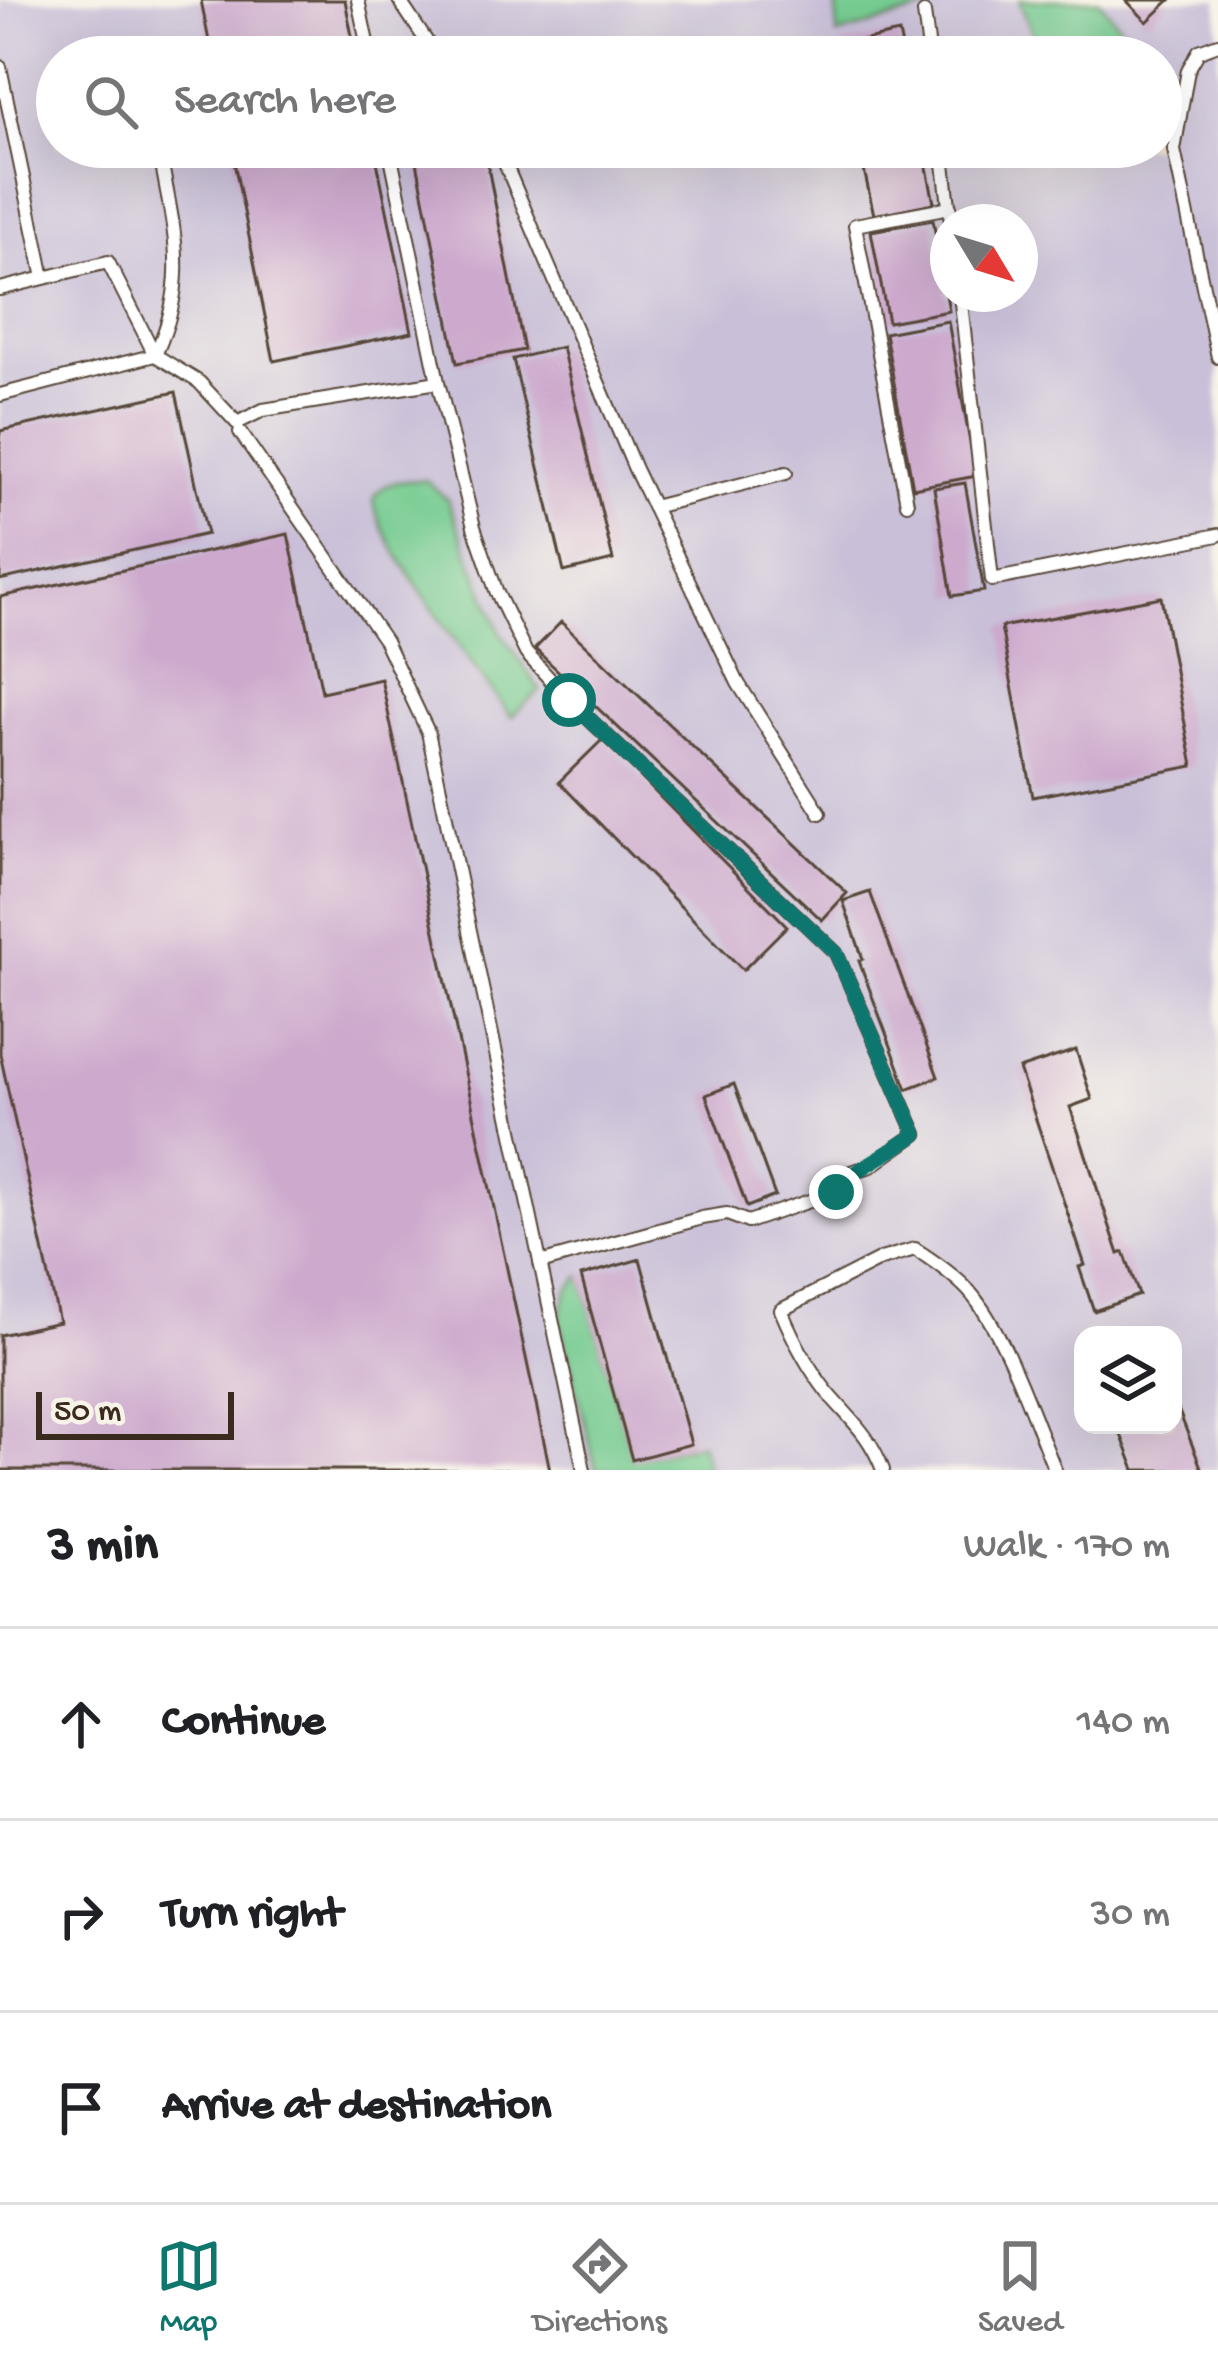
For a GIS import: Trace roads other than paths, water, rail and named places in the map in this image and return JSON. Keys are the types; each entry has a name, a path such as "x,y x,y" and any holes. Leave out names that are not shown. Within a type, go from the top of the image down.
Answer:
{"lane":[{"path":"358,0 366,36"},
{"path":"399,0 423,36"},
{"path":"924,13 927,36"},
{"path":"1182,104 1188,70 1198,51 1218,44"},
{"path":"0,67 44,278"},
{"path":"155,355 173,317 179,271 162,168"},
{"path":"393,168 437,382 474,527 497,593 526,653 569,700 836,953 916,1134 871,1166 851,1172 836,1192 770,1215 748,1222 727,1214 702,1218 540,1263"},
{"path":"507,168 653,507 738,683 820,813"},
{"path":"945,168 949,204"},
{"path":"1178,168 1218,357"},
{"path":"908,502 855,225 930,216"},
{"path":"0,289 109,262 155,355 199,382 237,423 263,410 437,382"},
{"path":"963,312 992,580 1218,535"},
{"path":"0,395 155,355"},
{"path":"240,432 385,640 428,732 584,1470"},
{"path":"653,507 786,473"},
{"path":"883,1470 872,1442 825,1389 792,1338 781,1310 881,1259 915,1249 943,1266 971,1293 1004,1351 1055,1470"}]}
